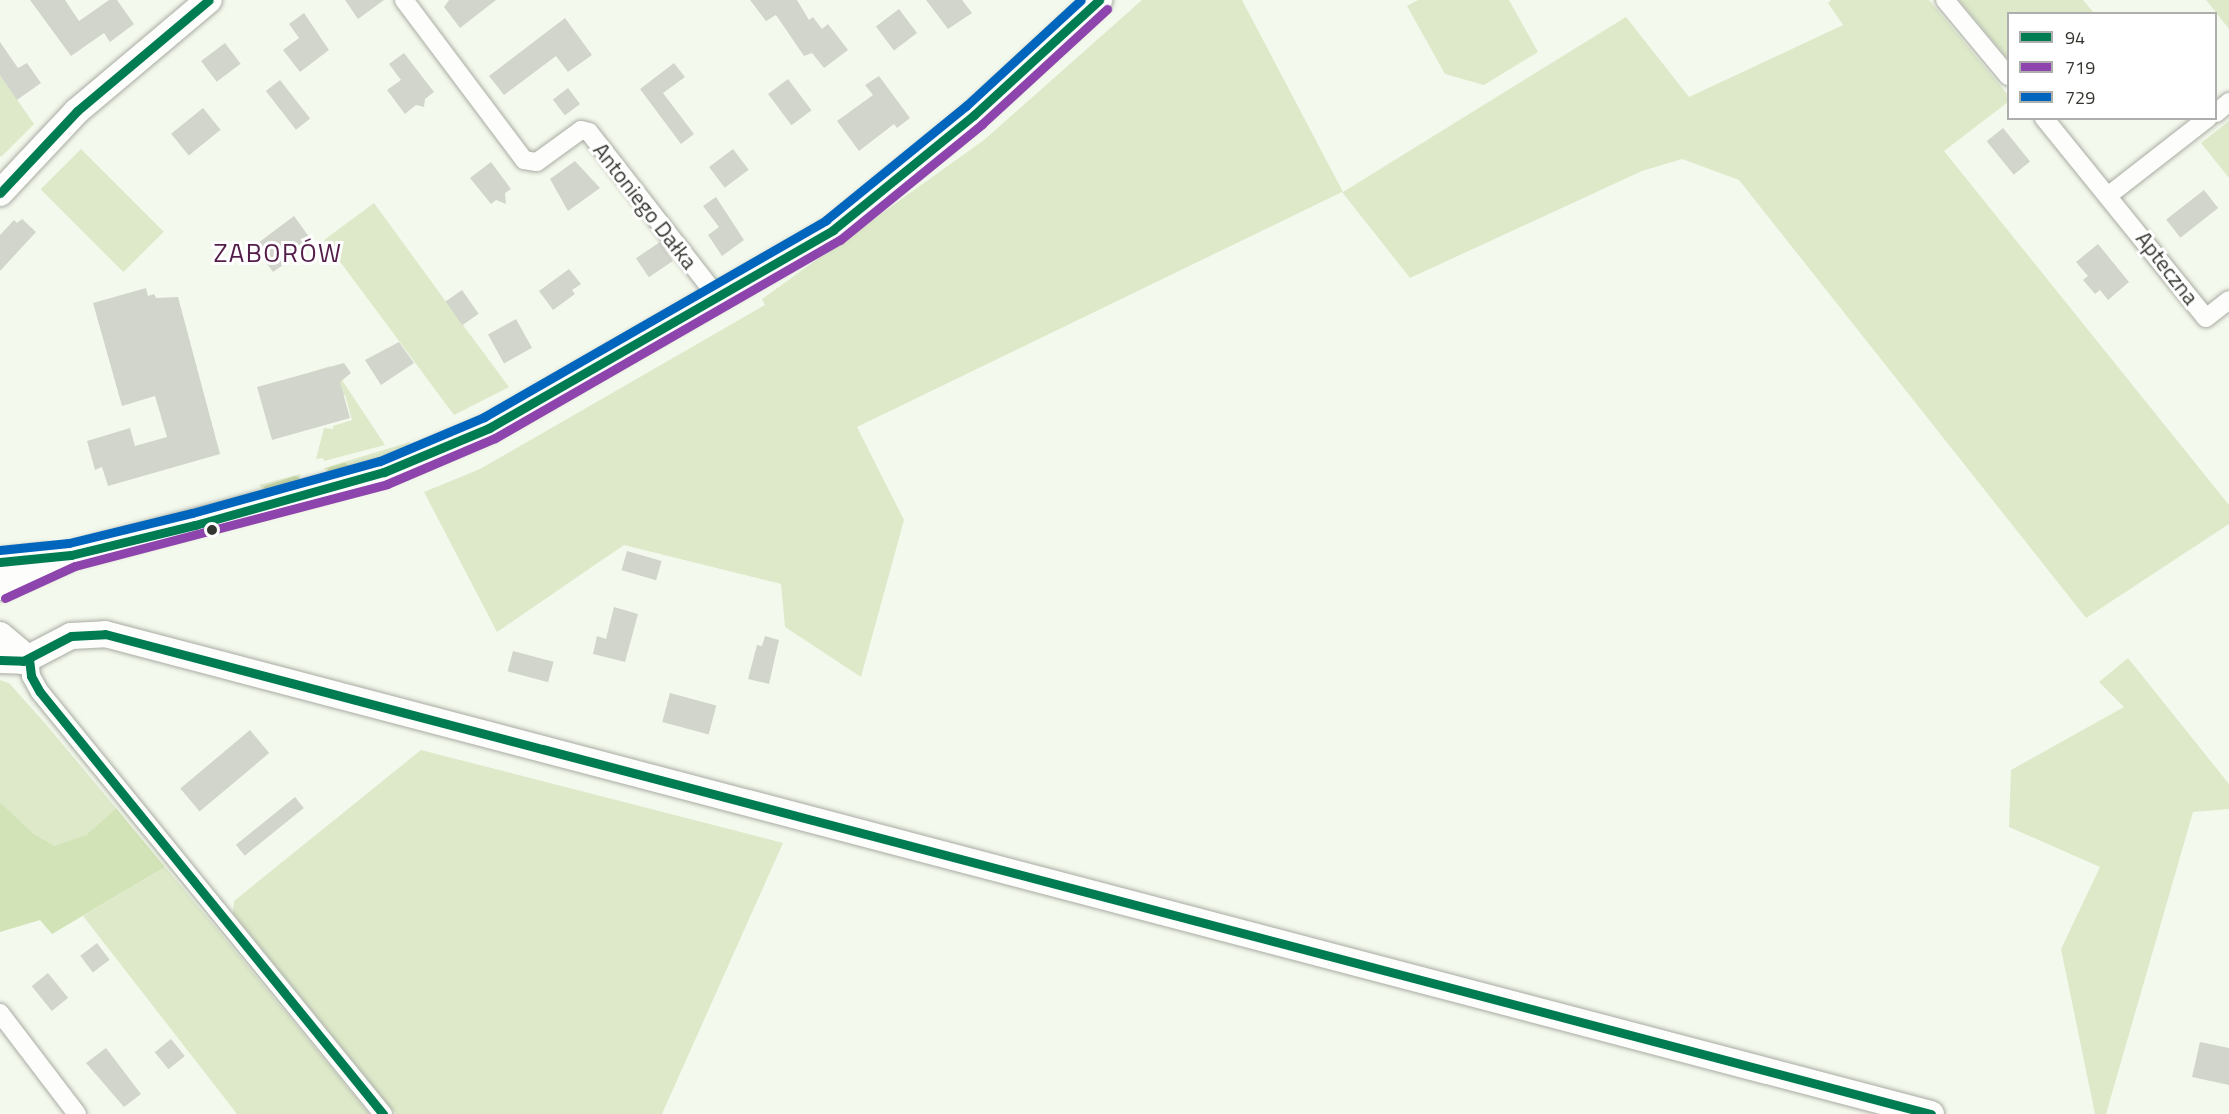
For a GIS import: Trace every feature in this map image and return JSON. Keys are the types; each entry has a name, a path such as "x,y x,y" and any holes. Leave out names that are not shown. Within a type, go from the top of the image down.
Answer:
{"main road":[{"path":"0,193 77,111 209,0"},
{"path":"0,562 70,555 206,522 408,464 489,428 718,299 833,230 974,115 1099,0"},
{"path":"0,587 70,555"},
{"path":"0,634 29,659"},
{"path":"0,660 11,663 29,659 71,636 105,634 1931,1114"}],"street":[{"name":"Antoniego Dałka","path":"404,0 524,160 537,162 580,130 589,132 718,299"},
{"path":"1945,0 2007,75"},
{"path":"2217,112 2229,102"},
{"name":"Apteczna","path":"2046,120 2109,195 2206,318 2229,300"},
{"path":"2109,195 2205,120"},
{"path":"29,659 31,676 40,692 383,1114"},
{"path":"0,1013 77,1114"}],"green space":[{"path":"1142,0 1242,0 1343,192 1626,17 1689,97 1843,25 1828,3 1831,0 1929,0 2007,94 2007,103 1944,151 2229,505 2229,524 2086,618 1739,180 1682,159 1642,171 1410,278 1342,192 857,427 904,520 861,677 785,627 781,584 624,545 497,632 424,492 480,469 765,305 762,299 984,140"},
{"path":"1418,0 1509,0 1538,52 1484,85 1445,74 1407,6"},
{"path":"1959,0 2083,0 2093,12 2007,12 2007,58"},
{"path":"2206,0 2229,0 2229,29 2217,12"},
{"path":"0,75 34,124 1,157 0,156"},
{"path":"2229,121 2229,178 2201,143"},
{"path":"81,149 164,232 123,272 41,189"},
{"path":"374,203 509,387 454,415 324,240"},
{"path":"330,366 342,380 385,445 324,461 323,458 316,459 324,428 333,429 333,426 352,420 345,395 329,399 315,371"},
{"path":"410,442 407,452 329,475 324,468"},
{"path":"300,474 300,482 265,492 259,485"},
{"path":"2128,658 2229,784 2229,809 2193,812 2106,1114 2095,1114 2061,949 2100,867 2009,827 2011,770 2124,707 2099,682"},
{"path":"0,680 9,683 116,808 86,835 67,845 55,846 34,834 0,802"},
{"path":"421,750 783,843 662,1114 396,1114 233,913 234,901"},
{"path":"0,802 34,834 55,846 86,835 116,808 165,867 52,934 40,920 0,932"},
{"path":"165,867 369,1114 237,1114 83,916"}],"building":[{"path":"30,0 65,0 79,21 109,0 117,0 134,24 110,42 104,33 71,56"},
{"path":"345,0 384,0 358,19"},
{"path":"449,0 496,0 460,28 444,7"},
{"path":"750,0 797,0 809,20 813,17 822,29 828,24 848,50 824,68 812,53 804,56 776,15 766,21"},
{"path":"926,0 962,0 972,13 948,29"},
{"path":"899,9 917,33 894,50 876,26"},
{"path":"304,13 329,50 300,72 283,50 299,38 289,24"},
{"path":"565,18 592,55 568,72 556,56 504,95 489,76"},
{"path":"0,42 18,68 27,63 41,83 17,100 0,75"},
{"path":"225,43 241,64 217,82 201,61"},
{"path":"404,53 434,92 425,99 424,107 416,105 405,114 387,90 401,80 389,64"},
{"path":"674,63 685,77 663,93 694,134 681,144 640,89"},
{"path":"879,76 910,118 897,128 894,124 859,151 837,121 873,95 865,85"},
{"path":"788,79 811,110 792,125 768,94"},
{"path":"280,80 310,119 296,130 266,91"},
{"path":"568,88 580,104 565,115 553,99"},
{"path":"203,108 221,130 189,156 171,134"},
{"path":"2003,128 2030,161 2014,175 1987,141"},
{"path":"733,149 749,170 725,188 709,167"},
{"path":"575,161 600,188 568,211 550,179"},
{"path":"491,162 511,189 505,193 506,204 496,200 491,204 470,178"},
{"path":"2204,190 2218,208 2180,238 2166,220"},
{"path":"716,197 744,240 722,256 708,235 719,227 703,206"},
{"path":"294,216 310,238 284,257 287,262 273,272 254,246"},
{"path":"22,219 36,232 0,271 0,235 14,220 17,223"},
{"path":"660,242 673,261 649,277 636,258"},
{"path":"2098,244 2129,282 2108,300 2100,290 2095,294 2083,280 2088,276 2076,262"},
{"path":"569,269 581,284 572,290 575,294 553,310 539,291"},
{"path":"146,288 148,296 154,294 156,298 178,297 220,454 108,486 102,467 95,470 87,441 130,428 135,446 167,437 155,396 122,406 93,303"},
{"path":"462,290 479,314 462,325 446,301"},
{"path":"516,319 532,348 504,363 488,335"},
{"path":"399,342 414,363 381,385 365,360"},
{"path":"344,363 351,373 340,382 350,418 272,440 257,387"},
{"path":"627,551 662,561 656,580 621,570"},
{"path":"614,607 638,614 625,662 593,654 597,636 606,639"},
{"path":"765,636 779,640 769,684 748,679 757,645 762,646"},
{"path":"513,651 554,662 548,682 508,671"},
{"path":"670,693 716,705 709,734 662,722"},
{"path":"250,730 269,753 200,811 180,788"},
{"path":"295,797 304,808 245,856 236,845"},
{"path":"97,943 110,960 93,972 80,956"},
{"path":"48,973 68,998 52,1011 32,986"},
{"path":"171,1039 185,1056 169,1069 155,1052"},
{"path":"2200,1042 2229,1048 2229,1085 2192,1077"},
{"path":"106,1048 141,1094 124,1107 86,1063"}],"waterway":[{"path":"331,470 344,466"},
{"path":"267,488 296,479"}],"transit line":[{"name":"94","path":"0,193 77,111 209,0"},
{"name":"729","path":"0,550 69,543 192,513 380,461 484,417 826,220 966,106 1081,0"},
{"name":"94","path":"0,562 71,555 195,525 384,472 489,428 833,230 974,115 1099,0"},
{"name":"719","path":"5,598 75,566 387,484 495,438 840,240 982,124 1107,9"},
{"name":"94","path":"0,660 23,661 71,636 105,634 1931,1114"},
{"name":"94","path":"29,659 31,676 40,692 383,1114"}],"district":[{"name":"ZABORÓW","path":"278,253"}]}
